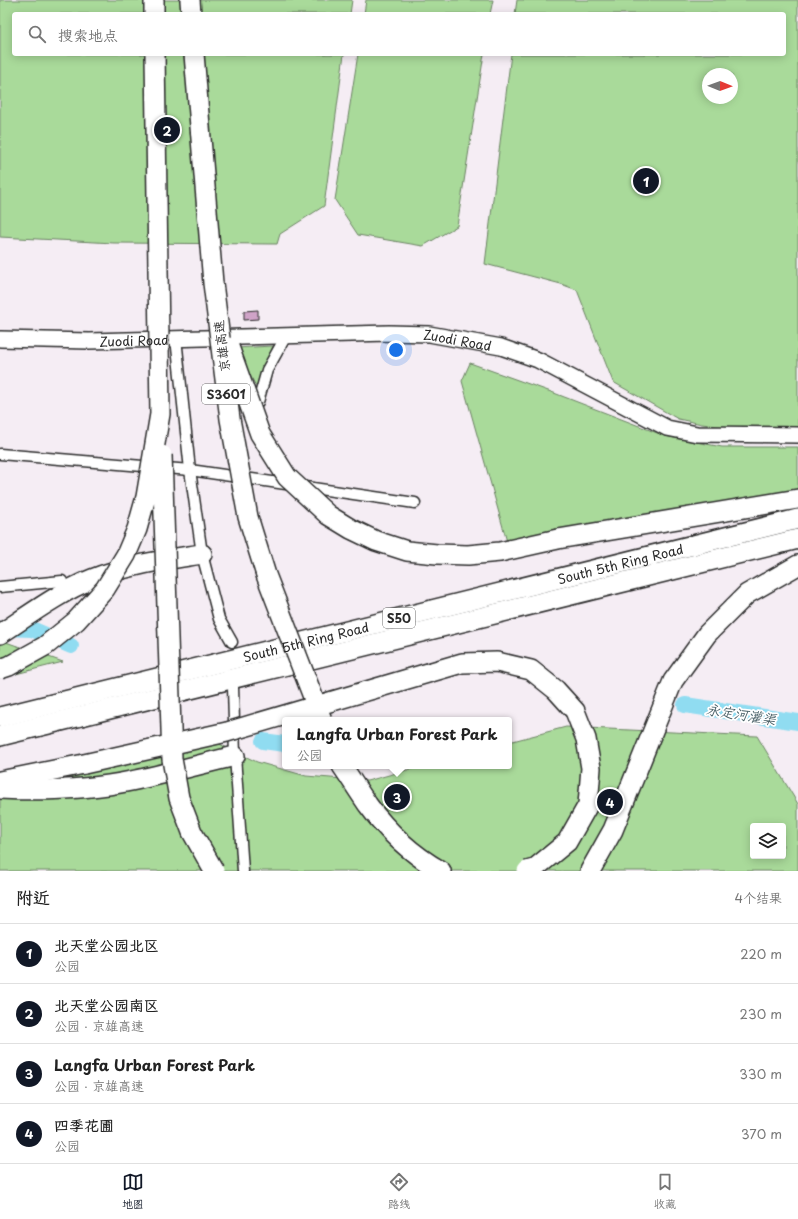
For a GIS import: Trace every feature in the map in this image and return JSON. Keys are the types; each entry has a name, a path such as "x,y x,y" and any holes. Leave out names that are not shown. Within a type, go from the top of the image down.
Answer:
{"highway":[{"path":"154,0 154,12"},
{"path":"190,0 191,12"},
{"path":"155,56 160,414 172,759 179,798 192,832 214,871"},
{"name":"京雄高速","path":"194,56 213,283 230,419 248,517 266,575 321,717"},
{"path":"213,283 231,354 260,434 287,477 328,515 376,541 407,551 437,554 468,555 500,552 558,539 798,499"},
{"path":"0,669 9,666 45,646 76,621 105,589 126,555 137,529 146,497 160,414"},
{"name":"South 5th Ring Road","path":"0,718 798,519"},
{"name":"South 5th Ring Road","path":"0,736 798,539"},
{"path":"0,634 56,598 91,579 126,567 202,554"},
{"path":"590,871 613,830 673,681 707,634 747,594 798,565"},
{"path":"0,780 84,764 227,732 462,663 497,662 531,670 556,690 575,711 586,739 591,768 588,805 567,842 534,869 527,871"},
{"path":"0,788 32,790 83,787 123,782 235,756"},
{"path":"344,769 368,806 398,839 430,865 441,871"}],"main road":[{"name":"Zuodi Road","path":"0,339 89,341 389,333 429,334 501,346 538,360 667,428 697,434 798,435"}],"street":[{"path":"213,338 238,369 258,402 267,370 286,336"},
{"path":"176,338 190,470 202,554 219,620 232,642"},
{"path":"0,454 190,470 415,503"},
{"path":"0,587 62,581"},
{"path":"233,687 235,756 243,871"}],"green space":[{"path":"0,0 352,0 350,12 12,12 12,56 344,56 324,206 280,234 277,244 114,243 0,237"},
{"path":"366,0 493,0 490,12 364,12"},
{"path":"517,0 798,0 798,429 726,427 678,419 613,382 577,290 561,284 485,264 511,56 786,56 786,12 515,12"},
{"path":"358,56 484,56 457,226 423,246 358,235 335,200"},
{"path":"273,346 257,388 235,348"},
{"path":"470,363 554,393 665,436 722,447 798,447 798,493 511,556 462,381"},
{"path":"0,641 3,641 63,662 0,678"},
{"path":"566,727 757,736 798,804 798,871 0,871 0,789 209,739 257,762 306,776 367,781 411,769 512,769 512,741"}],"building":[{"path":"258,310 258,319 244,320 244,311"}],"waterway":[{"name":"永定河灌渠","path":"4,628 32,629 71,646"},
{"name":"永定河灌渠","path":"685,705 798,722"},
{"name":"永定河灌渠","path":"263,741 282,744"}],"place":[{"name":"北天堂公园南区","path":"167,130"},
{"name":"北天堂公园北区","path":"646,181"},
{"name":"Langfa Urban Forest Park","path":"397,797"},
{"name":"四季花圃","path":"610,802"}]}
